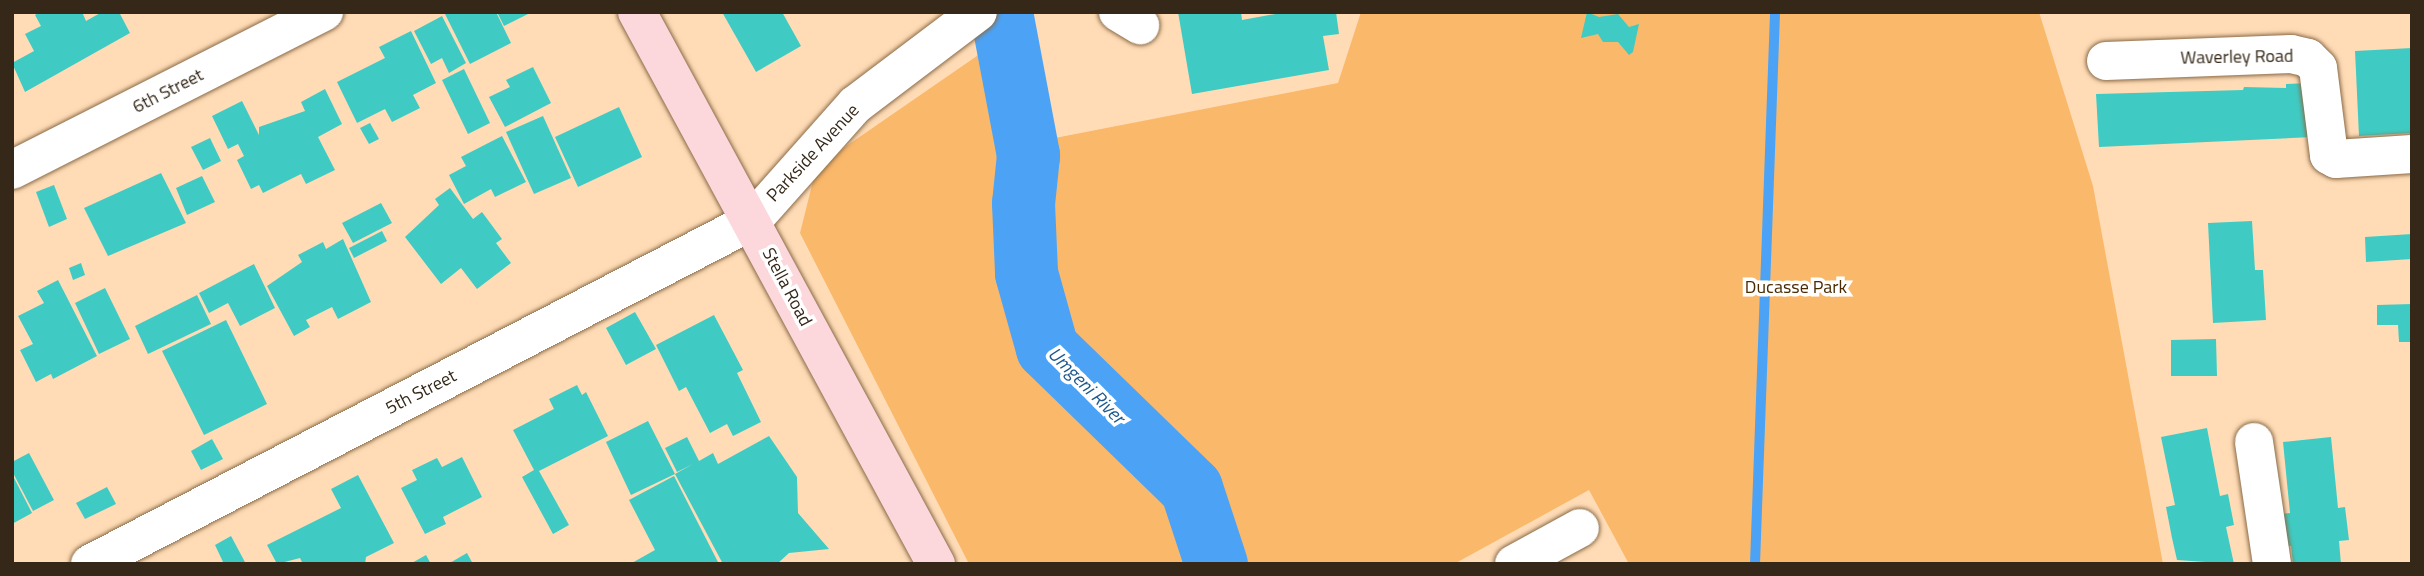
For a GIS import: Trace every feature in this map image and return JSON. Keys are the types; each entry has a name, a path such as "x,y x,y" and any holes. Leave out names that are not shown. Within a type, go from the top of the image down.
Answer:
{"main road":[{"name":"Stella Road","path":"637,12 936,564"}],"street":[{"name":"6th Street","path":"12,170 324,12"},
{"name":"Parkside Avenue","path":"752,221 855,106 978,12"},
{"name":"Waverley Road","path":"2106,61 2291,54 2308,58 2318,68 2329,155 2336,159 2412,154"},
{"name":"5th Street","path":"90,564 752,221"},
{"path":"2254,442 2272,564"},
{"path":"1514,564 1580,528"}],"green space":[{"name":"Ducasse Park","path":"1361,12 2039,12 2093,186 2163,564 1629,564 1589,490 1454,564 969,564 800,233 814,177 845,147 1003,38 1037,39 1055,138 1338,83"}],"building":[{"path":"40,12 82,12 86,21 102,12 119,12 130,33 25,92 12,63 34,51 25,34 41,26 35,15"},
{"path":"444,12 496,12 511,43 470,64"},
{"path":"497,12 532,12 504,26"},
{"path":"722,12 782,12 801,46 756,72"},
{"path":"1178,12 1241,12 1242,20 1286,12 1336,12 1339,34 1323,36 1329,70 1192,94"},
{"path":"1587,12 1599,17 1618,14 1629,27 1639,24 1633,52 1629,55 1618,42 1603,42 1598,34 1581,38"},
{"path":"442,16 466,63 449,73 442,58 431,64 414,31"},
{"path":"411,31 436,83 413,95 420,108 392,122 385,109 357,123 337,82 385,58 379,47"},
{"path":"2412,48 2412,133 2359,136 2355,51"},
{"path":"533,67 551,103 505,127 489,97 510,87 506,80"},
{"path":"464,69 490,123 468,134 442,80"},
{"path":"2310,83 2313,137 2099,147 2096,94 2243,90 2244,87 2286,88 2286,84"},
{"path":"325,89 342,124 318,137 335,170 306,184 301,174 263,193 259,185 251,189 237,160 244,156 238,144 228,149 212,116 242,101 259,135 259,127 305,111 301,102"},
{"path":"619,107 642,157 578,187 555,137"},
{"path":"543,116 571,178 534,194 506,132"},
{"path":"370,123 379,139 369,144 360,128"},
{"path":"502,136 526,182 495,197 491,189 464,204 449,175 466,166 461,157"},
{"path":"210,138 221,161 203,170 191,147"},
{"path":"161,173 186,223 108,256 84,208"},
{"path":"202,176 215,202 187,215 176,188"},
{"path":"54,185 67,219 49,227 36,192"},
{"path":"450,188 473,219 482,212 502,239 496,243 511,263 477,289 461,268 441,284 405,237 439,205 435,199"},
{"path":"381,203 392,223 353,243 342,223"},
{"path":"2252,221 2255,270 2263,270 2266,320 2213,323 2208,223"},
{"path":"382,231 387,241 354,258 349,248"},
{"path":"2412,234 2412,259 2366,262 2365,237"},
{"path":"343,239 371,302 338,319 332,307 306,320 310,327 294,336 267,286 302,262 298,255 323,242 326,249"},
{"path":"81,263 85,275 73,280 69,268"},
{"path":"254,264 275,308 240,326 228,303 209,313 199,293"},
{"path":"58,280 97,356 53,379 51,374 36,382 20,350 33,344 18,316 44,303 37,291"},
{"path":"105,288 130,339 99,354 75,303"},
{"path":"197,295 211,324 148,354 135,326"},
{"path":"2412,304 2412,342 2399,342 2398,325 2377,325 2377,305"},
{"path":"635,312 656,349 626,365 606,328"},
{"path":"714,315 743,370 737,373 761,422 733,436 727,424 710,433 686,387 679,391 656,345"},
{"path":"226,320 267,404 204,435 162,351"},
{"path":"2216,339 2217,376 2171,376 2171,340"},
{"path":"577,385 582,395 586,392 608,436 539,471 569,525 553,534 522,477 534,470 513,430 554,409 549,399"},
{"path":"648,421 675,474 631,495 606,442"},
{"path":"2207,428 2220,496 2228,494 2234,525 2226,527 2234,564 2177,560 2172,538 2166,507 2175,505 2161,437"},
{"path":"769,436 797,477 798,513 829,549 789,553 777,564 723,564 675,474 693,464 677,472 665,448 687,437 699,461 713,453 718,464"},
{"path":"2331,437 2338,508 2345,507 2349,540 2339,541 2341,564 2293,564 2291,546 2284,547 2280,514 2290,513 2283,442"},
{"path":"212,439 223,459 201,470 191,451"},
{"path":"29,453 54,500 33,511 12,471 12,462"},
{"path":"462,457 482,497 443,517 446,524 425,534 401,488 417,480 412,470 437,458 442,467"},
{"path":"12,474 32,513 12,524"},
{"path":"358,475 394,543 366,557 365,564 303,564 300,558 277,564 267,545 341,508 331,489"},
{"path":"674,476 719,564 630,564 655,550 629,500"},
{"path":"107,487 116,504 85,519 76,503"},
{"path":"231,536 246,564 224,564 215,545"},
{"path":"467,553 473,564 448,564"},
{"path":"426,555 431,564 410,564"}],"waterway":[{"name":"Umgeni River","path":"1001,12 1028,155 1023,203 1026,273 1047,348 1191,488 1216,564"},
{"path":"1755,564 1775,12"}]}
